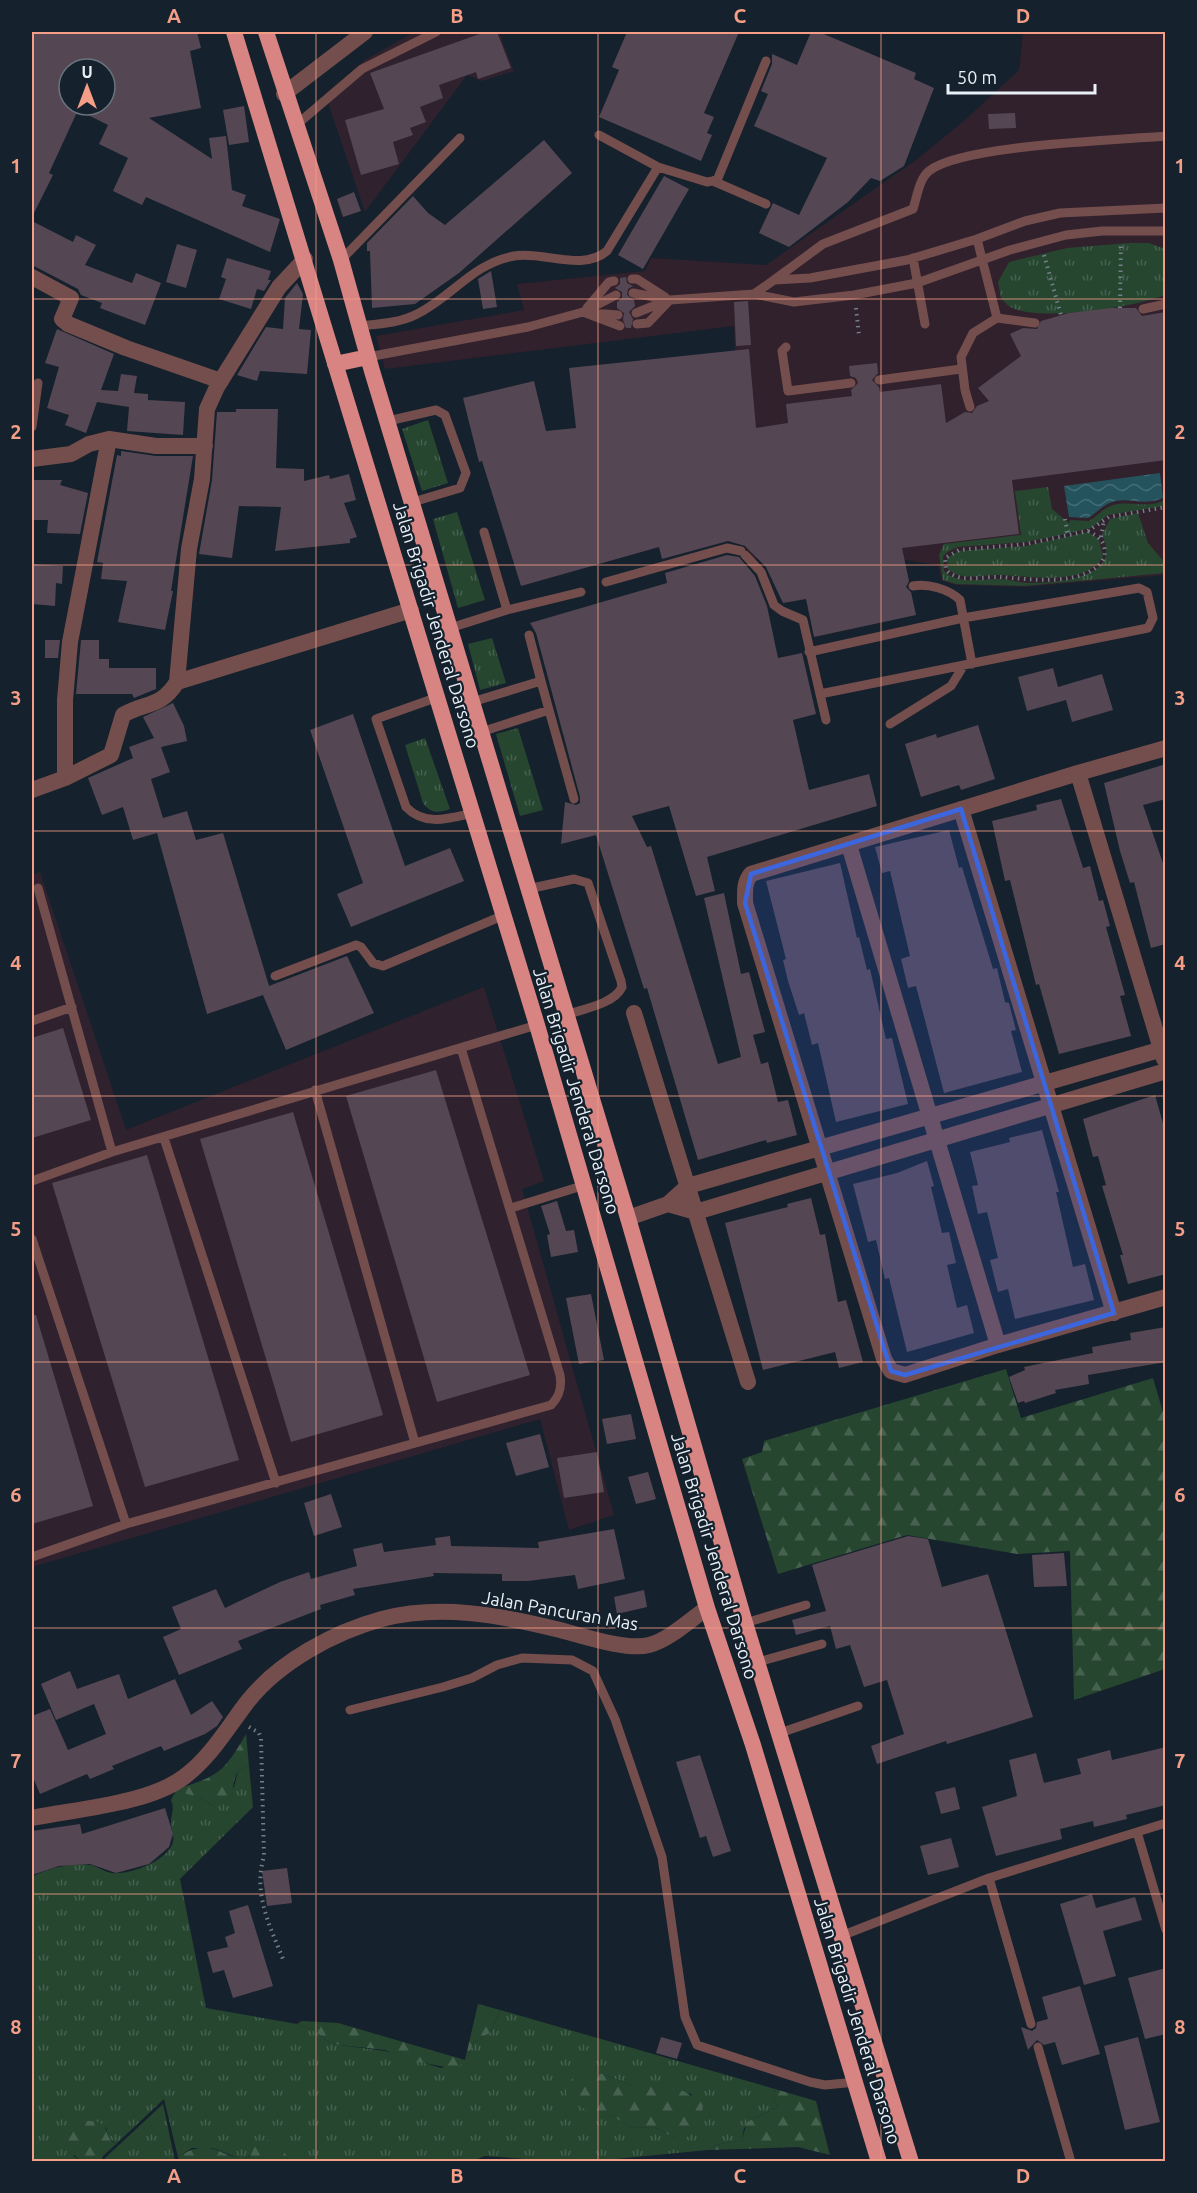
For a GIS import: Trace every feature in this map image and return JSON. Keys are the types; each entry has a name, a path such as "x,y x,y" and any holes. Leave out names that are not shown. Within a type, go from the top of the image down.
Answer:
{"highway":[{"name":"Jalan Brigadir Jenderal Darsono","path":"234,32 305,259 585,1185 706,1608 753,1744 879,2162"},
{"name":"Jalan Brigadir Jenderal Darsono","path":"266,32 284,94 341,260 368,357 628,1218 745,1623 911,2162"},
{"path":"335,364 368,357"},
{"path":"814,1945 841,1936"}],"street":[{"path":"284,94 365,32"},
{"path":"32,790 65,778 111,755 123,715 168,695 177,682 189,549 205,446 207,409 221,381 279,287 305,259"},
{"path":"32,277 71,298 62,320 68,324 126,348 221,381"},
{"path":"32,459 71,454 89,444 109,439 156,446 205,446"},
{"path":"65,778 65,700 70,642 109,439"},
{"path":"177,682 411,610"},
{"path":"1166,748 751,874 746,882 745,903 884,1359 891,1371 905,1375 998,1345 1166,1297"},
{"path":"1078,773 1163,1049 1166,1066"},
{"path":"960,809 1114,1312"},
{"path":"849,845 928,1117 998,1345"},
{"path":"634,1013 748,1382"},
{"path":"628,1218 668,1204 688,1186 1163,1049"},
{"path":"668,1204 696,1212 1166,1071"},
{"name":"Jalan Pancuran Mas","path":"32,1818 136,1797 183,1778 205,1758 258,1691 301,1655 355,1628 381,1619 415,1612 463,1613 526,1621 636,1647 658,1642 706,1608"}],"lane":[{"path":"295,126 362,69 436,32"},
{"path":"599,135 658,167 707,182 713,181 718,178 766,61"},
{"path":"754,294 823,244 913,209 920,184 928,172 951,160 973,154 1166,136"},
{"path":"341,260 460,138"},
{"path":"359,326 405,320 419,314 468,275 495,261 515,255 540,255 574,260 600,256 607,251 658,167"},
{"path":"713,181 766,204"},
{"path":"774,280 810,278 913,258 977,239 1025,221 1060,213 1166,208"},
{"path":"633,293 670,300 754,294 794,302 854,295 917,283 1010,250 1066,235 1102,231 1166,231"},
{"path":"977,239 997,318"},
{"path":"913,258 925,324"},
{"path":"632,279 637,279 670,300"},
{"path":"584,312 609,282 614,281"},
{"path":"368,357 528,327 584,312 616,295"},
{"path":"636,313 670,300"},
{"path":"637,324 648,323 670,300"},
{"path":"1143,309 1166,304"},
{"path":"584,312 618,315"},
{"path":"584,312 620,326"},
{"path":"970,407 961,369 964,347 973,333 997,318 1035,323"},
{"path":"786,347 782,351 788,391 850,384"},
{"path":"879,380 961,369"},
{"path":"32,427 38,382"},
{"path":"388,421 436,410 445,415 466,473 460,488 413,502"},
{"path":"484,532 507,610"},
{"path":"606,582 727,548 743,553 761,572 774,604 782,611 803,620 826,720"},
{"path":"890,724 951,686 968,664 960,600 951,593 922,584 913,586"},
{"path":"809,652 963,618 1139,588 1147,592 1153,618 1148,628 820,694"},
{"path":"450,628 507,610 581,592"},
{"path":"529,635 574,799"},
{"path":"472,702 541,681"},
{"path":"438,697 375,718 406,807 412,814 435,820 473,813"},
{"path":"481,732 549,710"},
{"path":"528,889 574,879 588,883 621,981 622,987 618,994 601,1003 567,1015"},
{"path":"38,888 112,1152"},
{"path":"275,976 356,945 361,947 373,963 383,966 502,916"},
{"path":"32,1021 72,1006"},
{"path":"32,1181 112,1152 537,1025"},
{"path":"32,1557 126,1524 551,1405 558,1396 560,1375 461,1048"},
{"path":"315,1090 415,1443"},
{"path":"164,1138 276,1483"},
{"path":"511,1208 585,1185"},
{"path":"32,1239 126,1524"},
{"path":"745,1623 806,1605"},
{"path":"758,1662 822,1644"},
{"path":"350,1710 443,1687 472,1678 497,1665 522,1658 572,1660 593,1671 615,1719 662,1857 685,2017 697,2045 793,2078 825,2085 856,2082"},
{"path":"780,1733 858,1706"},
{"path":"841,1936 989,1878 1166,1823"},
{"path":"1137,1832 1166,1930"},
{"path":"989,1878 1031,2024"},
{"path":"1038,2047 1071,2162"}],"path":[{"path":"1120,255 1120,308"},
{"path":"1046,265 1061,315"},
{"path":"854,295 859,335"},
{"path":"1104,520 1101,537 1106,553 1102,562 1094,569 1072,576 1028,581 999,577 958,577 946,570 945,558 958,550 1026,544 1088,531 1104,520 1166,507"},
{"path":"1065,519 1068,535"},
{"path":"1088,531 1101,537"},
{"path":"236,1718 259,1733 261,1739 264,1856 259,1873 262,1909 284,1959"}],"highlighted area":[{"path":"961,809 1114,1313 905,1375 891,1371 745,903 751,874"}],"shaded area":[{"path":"414,32 499,32 514,71 482,81 467,75 365,212 325,94 365,60"},
{"path":"1023,32 1165,32 1165,575 1024,587 956,585 942,581 938,565 898,559 758,559 750,557 741,536 734,326 385,369 376,336 524,310 517,284 645,271 651,258 766,265 916,160 965,120 1019,70"},
{"path":"40,872 126,1130 484,987 544,1181 522,1189 614,1515 569,1530 540,1419 32,1567 32,875"}],"green space":[{"path":"1149,243 1165,249 1165,295 1112,308 1048,314 1015,309 1001,298 998,282 1009,262 1067,248"},
{"path":"428,420 448,483 422,491 402,429"},
{"path":"1048,487 1052,509 1069,523 1070,520 1089,521 1113,505 1150,504 1163,501 1164,506 1108,515 1091,528 1026,542 958,547 943,556 944,571 963,580 1002,579 1030,583 1056,582 1085,575 1104,561 1106,549 1102,535 1110,519 1138,513 1148,543 1165,563 1165,573 1024,586 956,584 943,580 939,555 944,544 1021,535 1015,491"},
{"path":"457,512 485,600 458,608 433,519"},
{"path":"1088,532 1099,539 1103,557 1094,567 1082,573 1054,578 971,576 959,575 948,569 947,558 959,551 1026,546"},
{"path":"492,638 506,683 480,690 468,644"},
{"path":"518,728 543,810 520,816 496,734"},
{"path":"425,738 450,809 439,812 432,811 423,803 405,745"},
{"path":"1006,1369 1021,1418 1153,1378 1165,1419 1165,1669 1074,1700 1070,1551 1017,1554 907,1535 778,1574 742,1459 762,1452 764,1441"},
{"path":"246,1734 249,1766 238,1771 232,1793 227,1800 213,1806 177,1789 219,1771 232,1757"},
{"path":"249,1766 253,1807 180,1879 206,2008 297,2024 313,2030 332,2044 385,2051 441,2068 467,2060 473,2043 491,2032 500,2010 775,2089 773,2097 778,2107 755,2118 744,2128 742,2140 721,2144 708,2150 605,2160 553,2161 485,2156 469,2162 292,2162 279,2147 241,2159 213,2148 192,2148 178,2157 164,2099 116,2144 108,2137 106,2127 73,2156 81,2161 32,2161 32,1877 52,1869 83,1865 90,1865 109,1872 128,1872 154,1862 168,1851 173,1842 171,1800 177,1789 213,1806 234,1787 238,1771","holes":["594,2071 629,2084 692,2094 677,2139 654,2127 633,2128 610,2115"]},
{"path":"478,2004 500,2010 491,2032 473,2043 467,2060 458,2067 450,2068 404,2059 385,2050 332,2044 313,2030 297,2024 302,2021 338,2023 465,2060"},
{"path":"594,2071 629,2084 683,2091 703,2102 698,2127 690,2135 677,2139 654,2127 633,2128 610,2115 593,2114 570,2100 566,2093 572,2079"},
{"path":"775,2089 816,2101 830,2155 798,2147 708,2150 721,2144 742,2140 747,2122 778,2107 773,2097"},
{"path":"163,2104 175,2161 104,2161 105,2158"},
{"path":"88,2121 104,2126 108,2136 116,2144 103,2156 101,2161 81,2161 68,2150 66,2137 74,2125"},
{"path":"268,2140 279,2147 292,2161 179,2162 178,2157 201,2148 210,2148 240,2158 250,2157 256,2143"}],"water":[{"path":"1160,473 1163,498 1144,502 1128,500 1111,502 1088,518 1069,517 1064,486"}],"building":[{"path":"32,32 53,34 53,32 197,32 201,48 190,51 201,108 149,118 212,159 209,138 226,136 232,190 246,195 242,206 280,219 270,252 146,197 142,205 113,191 128,158 99,144 108,125 92,117 117,117 117,57 57,57 57,117 75,117 49,173 53,175 32,217"},
{"path":"485,32 497,32 511,68 478,79 476,72 439,85 443,98 420,107 426,122 410,128 413,135 393,142 399,164 361,175 345,120 384,109 370,73"},
{"path":"627,32 739,32 704,113 714,117 707,133 712,135 701,161 599,117 619,70 612,67"},
{"path":"811,32 819,32 916,73 914,79 934,88 904,166 880,181 871,178 848,202 789,247 759,233 773,203 799,215 827,158 754,126 768,94 761,91 772,64 772,54 797,65"},
{"path":"244,106 249,142 229,145 223,110"},
{"path":"1015,113 1016,128 989,129 988,114"},
{"path":"544,140 572,173 459,273 415,304 372,308 370,251 367,251 367,243 413,196 428,213 445,225"},
{"path":"664,176 689,189 643,269 618,255"},
{"path":"354,192 361,211 343,217 337,199"},
{"path":"32,221 73,242 76,235 96,245 85,265 132,283 136,273 161,283 145,325 100,308 102,303 81,295 78,289 32,265"},
{"path":"177,244 197,250 186,288 166,282"},
{"path":"227,258 271,271 268,280 271,280 264,291 257,289 251,309 219,299 226,279 221,277"},
{"path":"491,271 497,307 483,309 478,279"},
{"path":"626,277 627,283 633,286 628,289 627,295 634,300 635,306 629,312 633,319 631,328 626,328 623,320 624,313 617,308 622,292 615,288 620,284 620,278"},
{"path":"297,283 303,294 299,329 311,330 307,374 260,371 257,381 237,375 266,327 283,329 285,298"},
{"path":"748,301 751,345 736,346 734,302"},
{"path":"1111,308 1136,308 1142,316 1166,312 1166,460 1012,480 1019,534 902,548 909,581 906,587 911,592 916,615 814,637 806,599 783,603 766,567 745,546 728,541 662,559 659,547 521,586 482,461 479,462 463,398 534,381 546,431 576,428 569,368 749,349 756,428 788,423 786,404 852,396 851,390 858,383 856,378 850,376 849,366 877,363 878,373 872,380 879,387 880,392 941,384 946,423 965,412 972,413 977,406 989,401 978,388 1021,356 1010,334 1023,328 1037,329 1041,321 1069,313"},
{"path":"57,329 114,354 101,390 118,391 121,374 137,376 134,393 148,394 148,400 185,402 183,435 127,431 129,407 97,402 86,433 65,425 69,415 47,408 59,367 45,363"},
{"path":"236,409 278,409 276,468 304,469 304,481 329,475 330,479 349,474 356,500 344,503 357,537 350,539 350,543 275,551 281,507 239,506 232,558 199,554 212,480 217,412 236,412"},
{"path":"121,451 156,456 193,456 165,630 118,622 127,581 101,579 103,563 97,562 117,455 121,456"},
{"path":"32,480 62,480 60,485 88,493 80,534 47,533 48,520 32,520"},
{"path":"727,555 739,557 755,576 767,606 778,658 802,653 816,714 793,720 809,790 869,774 877,806 707,857 715,891 696,896 669,806 632,816 647,847 651,846 718,1064 741,1057 704,898 724,893 741,974 749,972 765,1032 753,1035 761,1064 768,1062 778,1102 788,1100 797,1135 767,1143 766,1140 698,1160 647,988 644,989 596,835 561,844 565,802 576,805 580,803 580,797 536,633 530,623 667,583 665,573"},
{"path":"32,564 63,566 62,584 56,583 55,606 32,604"},
{"path":"45,640 60,640 58,658 45,658"},
{"path":"81,640 99,640 99,659 109,659 109,668 156,668 156,689 134,698 132,694 76,694"},
{"path":"1053,668 1058,687 1102,674 1113,710 1072,722 1066,700 1027,711 1018,677"},
{"path":"173,703 184,726 187,741 161,747 170,772 151,779 163,818 187,811 196,840 223,833 269,986 347,956 374,1013 286,1050 263,995 207,1014 157,833 133,840 123,807 102,815 88,778 133,758 129,747 154,738 143,717"},
{"path":"353,714 405,866 450,848 464,881 351,927 337,894 363,883 310,730"},
{"path":"978,725 995,779 961,790 959,785 921,797 905,744 936,734 937,738"},
{"path":"1166,764 1166,799 1143,805 1166,872 1166,944 1151,948 1134,882 1130,883 1120,851 1104,783"},
{"path":"1061,799 1083,868 1090,866 1099,901 1103,900 1110,926 1106,927 1125,995 1120,996 1131,1036 1059,1054 1039,984 1036,985 1010,880 1005,881 992,821 1037,810 1036,805"},
{"path":"949,830 959,868 962,867 993,969 997,968 1005,1002 1009,1003 1016,1030 1011,1031 1022,1072 944,1093 916,986 908,988 901,959 910,956 890,871 882,873 875,847"},
{"path":"840,863 857,938 859,937 867,970 870,969 886,1039 892,1038 908,1104 836,1122 818,1043 812,1045 804,1013 799,1015 788,981 783,960 786,959 766,881"},
{"path":"63,1028 91,1120 32,1138 32,1038"},
{"path":"436,1070 530,1375 437,1402 346,1096"},
{"path":"1155,1095 1166,1134 1166,1274 1128,1284 1120,1255 1123,1255 1102,1186 1106,1185 1098,1156 1093,1157 1083,1119"},
{"path":"293,1112 383,1415 291,1442 200,1139"},
{"path":"1042,1130 1059,1192 1056,1192 1073,1267 1085,1264 1094,1300 1015,1319 1008,1289 998,1292 990,1260 998,1258 987,1212 978,1214 972,1186 978,1185 970,1152 1010,1142 1009,1138"},
{"path":"147,1155 239,1460 145,1487 52,1183"},
{"path":"927,1161 942,1233 949,1232 956,1263 947,1265 957,1308 967,1305 974,1333 907,1352 889,1278 885,1279 876,1240 868,1242 853,1184 897,1173"},
{"path":"811,1198 820,1235 825,1234 838,1302 846,1300 863,1362 839,1368 835,1352 763,1370 725,1223 788,1207 787,1204"},
{"path":"557,1201 566,1231 574,1230 578,1252 551,1257 547,1235 550,1234 541,1206"},
{"path":"591,1294 604,1360 579,1364 566,1298"},
{"path":"32,1315 36,1315 93,1506 32,1524"},
{"path":"1166,1327 1166,1362 1088,1375 1089,1384 1055,1390 1056,1393 1018,1403 1009,1377 1025,1370 1024,1367 1093,1353 1092,1347 1131,1340 1130,1333"},
{"path":"631,1414 636,1439 607,1444 602,1419"},
{"path":"540,1434 549,1467 516,1476 506,1443"},
{"path":"597,1452 604,1492 564,1498 557,1458"},
{"path":"648,1472 656,1499 636,1504 628,1477"},
{"path":"331,1494 342,1527 314,1536 304,1503"},
{"path":"614,1529 625,1579 578,1589 575,1575 528,1581 502,1581 502,1574 433,1573 434,1576 353,1589 355,1595 320,1605 321,1609 238,1641 242,1649 179,1675 163,1637 181,1629 172,1607 216,1589 225,1608 280,1582 309,1572 311,1579 357,1566 353,1549 382,1543 384,1552 436,1545 435,1538 450,1536 451,1546 539,1548 538,1542"},
{"path":"908,1536 928,1539 942,1587 988,1574 1033,1717 947,1744 946,1741 877,1764 871,1746 904,1734 887,1680 864,1687 850,1645 836,1649 830,1626 796,1635 792,1620 826,1611 812,1565"},
{"path":"1064,1553 1067,1586 1034,1587 1032,1555"},
{"path":"644,1590 647,1607 617,1614 614,1597"},
{"path":"70,1671 77,1689 119,1674 128,1699 175,1679 191,1715 212,1701 223,1717 217,1726 205,1734 164,1751 161,1746 112,1766 114,1769 90,1779 87,1774 40,1794 32,1775 32,1716 50,1709 68,1750 106,1734 94,1704 56,1720 41,1684"},
{"path":"1166,1747 1166,1805 1126,1815 1127,1819 1094,1827 1093,1821 1060,1829 1062,1839 996,1856 982,1807 1017,1796 1009,1760 1036,1753 1044,1783 1081,1774 1077,1759 1110,1750 1112,1760"},
{"path":"700,1755 731,1851 713,1857 706,1836 700,1838 676,1762"},
{"path":"955,1787 960,1809 941,1814 935,1792"},
{"path":"165,1808 173,1834 169,1847 149,1864 116,1873 90,1864 59,1866 32,1875 32,1831 80,1824 82,1834"},
{"path":"951,1838 959,1867 928,1875 920,1846"},
{"path":"287,1868 292,1903 267,1906 262,1871"},
{"path":"1092,1894 1096,1908 1135,1897 1142,1920 1103,1931 1116,1976 1084,1985 1060,1904"},
{"path":"248,1905 273,1986 233,1998 224,1970 213,1973 207,1952 228,1947 225,1937 235,1933 229,1911"},
{"path":"1166,1968 1166,2034 1145,2039 1128,1978"},
{"path":"1080,1986 1100,2054 1062,2065 1055,2042 1044,2045 1037,2040 1028,2050 1021,2027 1032,2031 1036,2028 1037,2022 1048,2019 1042,1997"},
{"path":"661,2037 682,2043 677,2059 656,2053"},
{"path":"1138,2037 1160,2122 1125,2130 1104,2046"}]}
